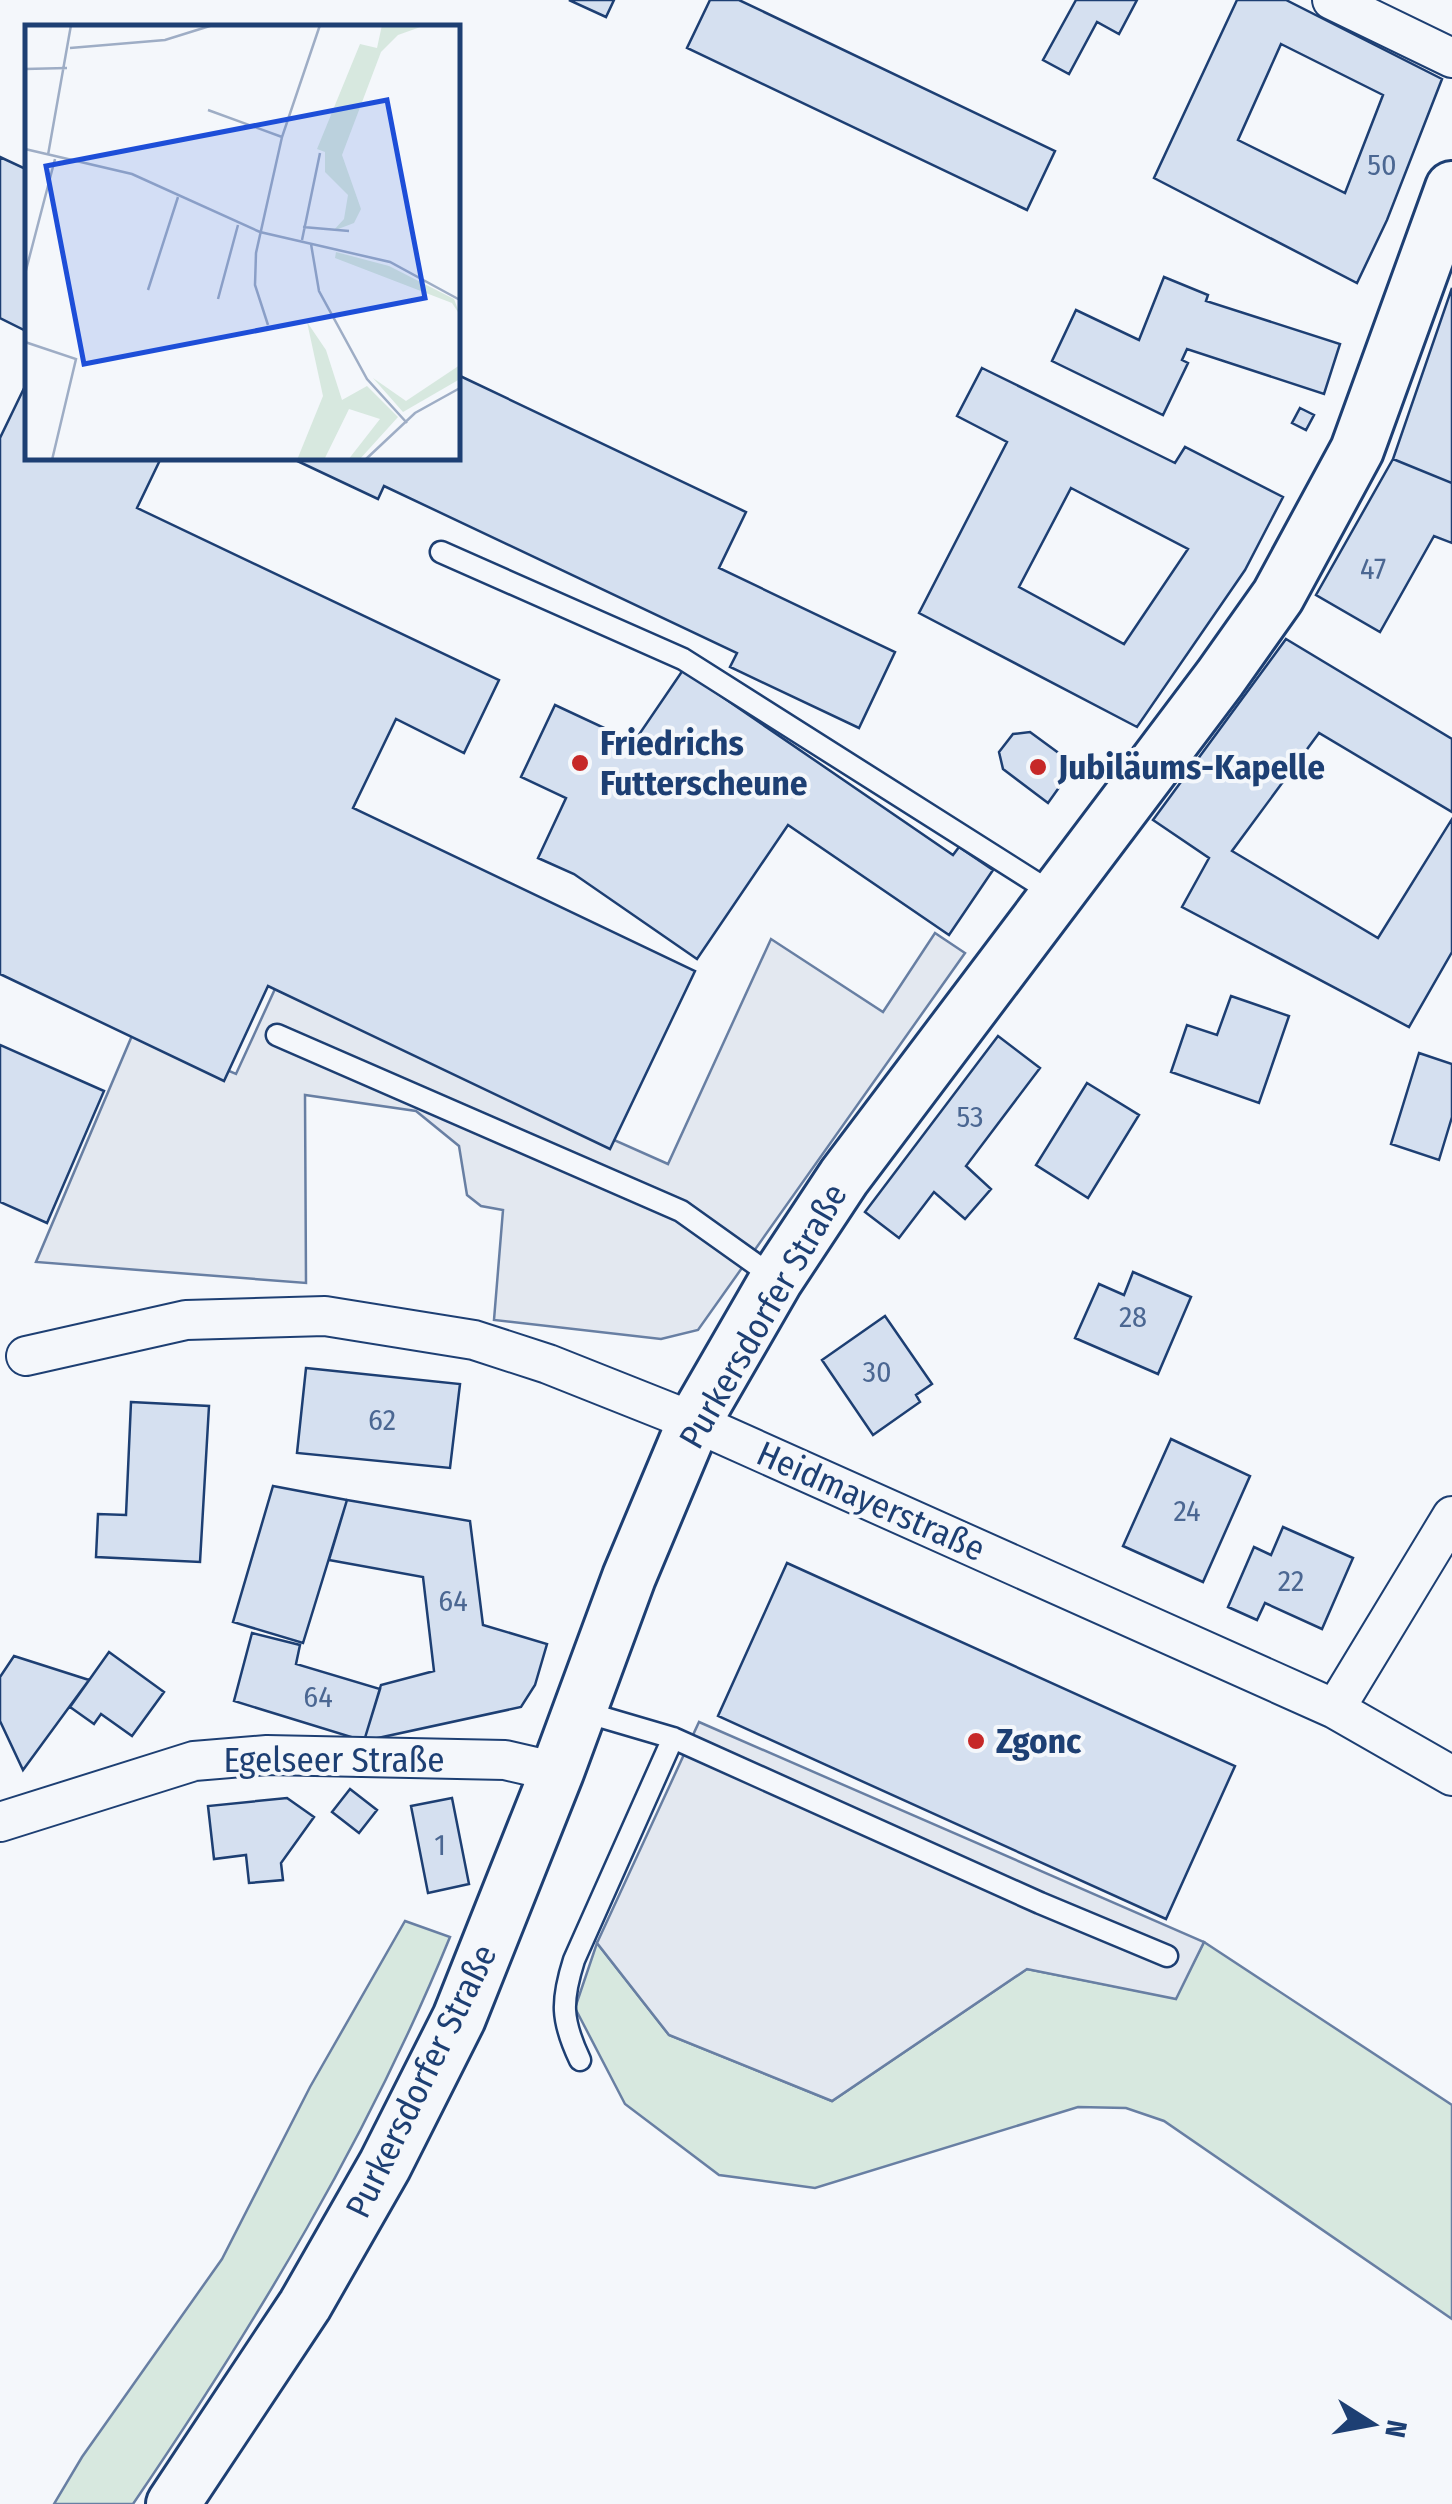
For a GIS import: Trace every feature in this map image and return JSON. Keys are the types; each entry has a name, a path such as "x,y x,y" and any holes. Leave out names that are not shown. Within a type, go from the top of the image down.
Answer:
{"main road":[{"name":"Purkersdorfer Straße","path":"173,2504 305,2306 385,2165 459,2018 629,1577 694,1422 776,1280 844,1177 1278,596 1358,450 1452,188"}],"street":[{"path":"1332,0 1452,58"},
{"name":"Heidmayerstraße","path":"26,1356 186,1320 325,1316 474,1340 548,1364 694,1422 1335,1709 1452,1776"},
{"path":"1335,1709 1452,1516"},
{"name":"Egelseer Straße","path":"0,1822 194,1761 220,1758 505,1760 557,1772"}],"lane":[{"path":"441,552 683,659 1054,894"},
{"path":"276,1035 681,1211 776,1280"},
{"path":"580,1711 673,1738 1167,1956"},
{"path":"580,2060 564,2016 565,1990 574,1960 673,1738"}],"shaded area":[{"path":"935,933 965,953 698,1330 661,1339 494,1320 503,1210 481,1206 467,1195 459,1146 416,1111 305,1095 306,1283 36,1262 134,1031 236,1074 275,989 668,1164 771,939 883,1012"},
{"path":"699,1722 1204,1942 1176,1999 1027,1969 832,2101 669,2035 597,1943"},
{"path":"405,1921 450,1937 346,2158 265,2299 133,2504 54,2504 82,2457 222,2259 310,2087"},
{"path":"1204,1942 1452,2105 1452,2319 1164,2121 1126,2108 1078,2107 815,2188 719,2175 625,2104 575,2008 597,1943 669,2035 832,2101 1027,1969 1175,1998"}],"building":[{"path":"569,0 614,0 606,17"},
{"path":"710,0 739,0 1055,151 1027,210 687,48"},
{"path":"1076,0 1137,0 1119,34 1097,22 1069,74 1043,60"},
{"path":"1237,0 1286,0 1442,79 1387,220 1357,283 1154,178","holes":["1281,44 1383,95 1345,193 1238,140"]},
{"path":"0,157 25,169 25,330 0,318"},
{"path":"1164,277 1208,295 1206,301 1340,344 1324,394 1187,349 1182,360 1188,363 1163,415 1052,361 1076,310 1139,340"},
{"path":"1452,288 1452,483 1393,459"},
{"path":"982,368 1175,463 1185,447 1283,497 1245,570 1137,727 919,613 1007,442 957,416","holes":["1071,488 1188,549 1124,644 1019,587"]},
{"path":"460,376 746,512 719,568 895,652 859,728 730,667 737,653 384,486 378,499 295,460 460,460"},
{"path":"25,386 25,460 160,460 137,508 499,680 464,753 396,719 353,808 695,971 610,1149 268,986 224,1081 0,974 0,438"},
{"path":"1300,408 1314,415 1306,430 1292,423"},
{"path":"1393,459 1452,483 1452,543 1434,536 1380,632 1316,595"},
{"path":"1286,639 1452,739 1452,812 1319,733 1232,851 1378,938 1452,819 1452,952 1409,1027 1182,907 1209,858 1153,820"},
{"path":"683,670 953,855 959,847 993,870 949,935 788,825 697,959 574,874 538,858 566,798 521,777 555,705 634,742"},
{"name":"Jubiläums-Kapelle","path":"1030,732 1075,765 1048,803 1003,769 999,752 1013,734"},
{"path":"1231,996 1289,1016 1259,1103 1171,1072 1187,1025 1217,1035"},
{"path":"998,1036 1040,1068 966,1166 991,1189 965,1219 934,1192 899,1238 865,1212"},
{"path":"0,1045 104,1091 47,1223 0,1202"},
{"path":"1419,1053 1452,1064 1452,1117 1439,1160 1391,1144"},
{"path":"1087,1083 1139,1115 1088,1198 1036,1165"},
{"path":"1133,1272 1191,1297 1158,1374 1075,1338 1099,1284 1124,1295"},
{"path":"885,1316 932,1384 916,1395 920,1402 873,1435 822,1360"},
{"path":"306,1368 460,1384 450,1468 297,1453"},
{"path":"131,1402 209,1406 200,1562 96,1557 98,1514 126,1515"},
{"path":"1171,1439 1250,1476 1203,1582 1123,1546"},
{"path":"273,1486 347,1500 303,1643 233,1622"},
{"path":"347,1500 470,1521 483,1625 547,1644 535,1685 521,1707 364,1741 381,1685 434,1671 423,1577 329,1560"},
{"path":"1283,1527 1353,1558 1322,1629 1265,1603 1257,1620 1228,1607 1254,1547 1271,1555"},
{"name":"Zgonc","path":"787,1563 1235,1766 1166,1919 718,1716"},
{"path":"252,1633 300,1645 296,1664 380,1689 364,1741 234,1701"},
{"path":"109,1652 164,1692 132,1736 101,1714 94,1724 70,1707"},
{"path":"14,1656 89,1680 23,1770 0,1721 0,1677"},
{"path":"350,1789 377,1810 359,1833 332,1812"},
{"path":"287,1798 314,1817 281,1863 283,1880 249,1883 246,1855 214,1859 208,1806"},
{"path":"452,1798 469,1884 428,1893 411,1806"}],"place":[{"name":"Friedrichs Futterscheune","path":"580,763"},
{"name":"Jubiläums-Kapelle","path":"1038,767"},
{"name":"Zgonc","path":"976,1741"}]}
